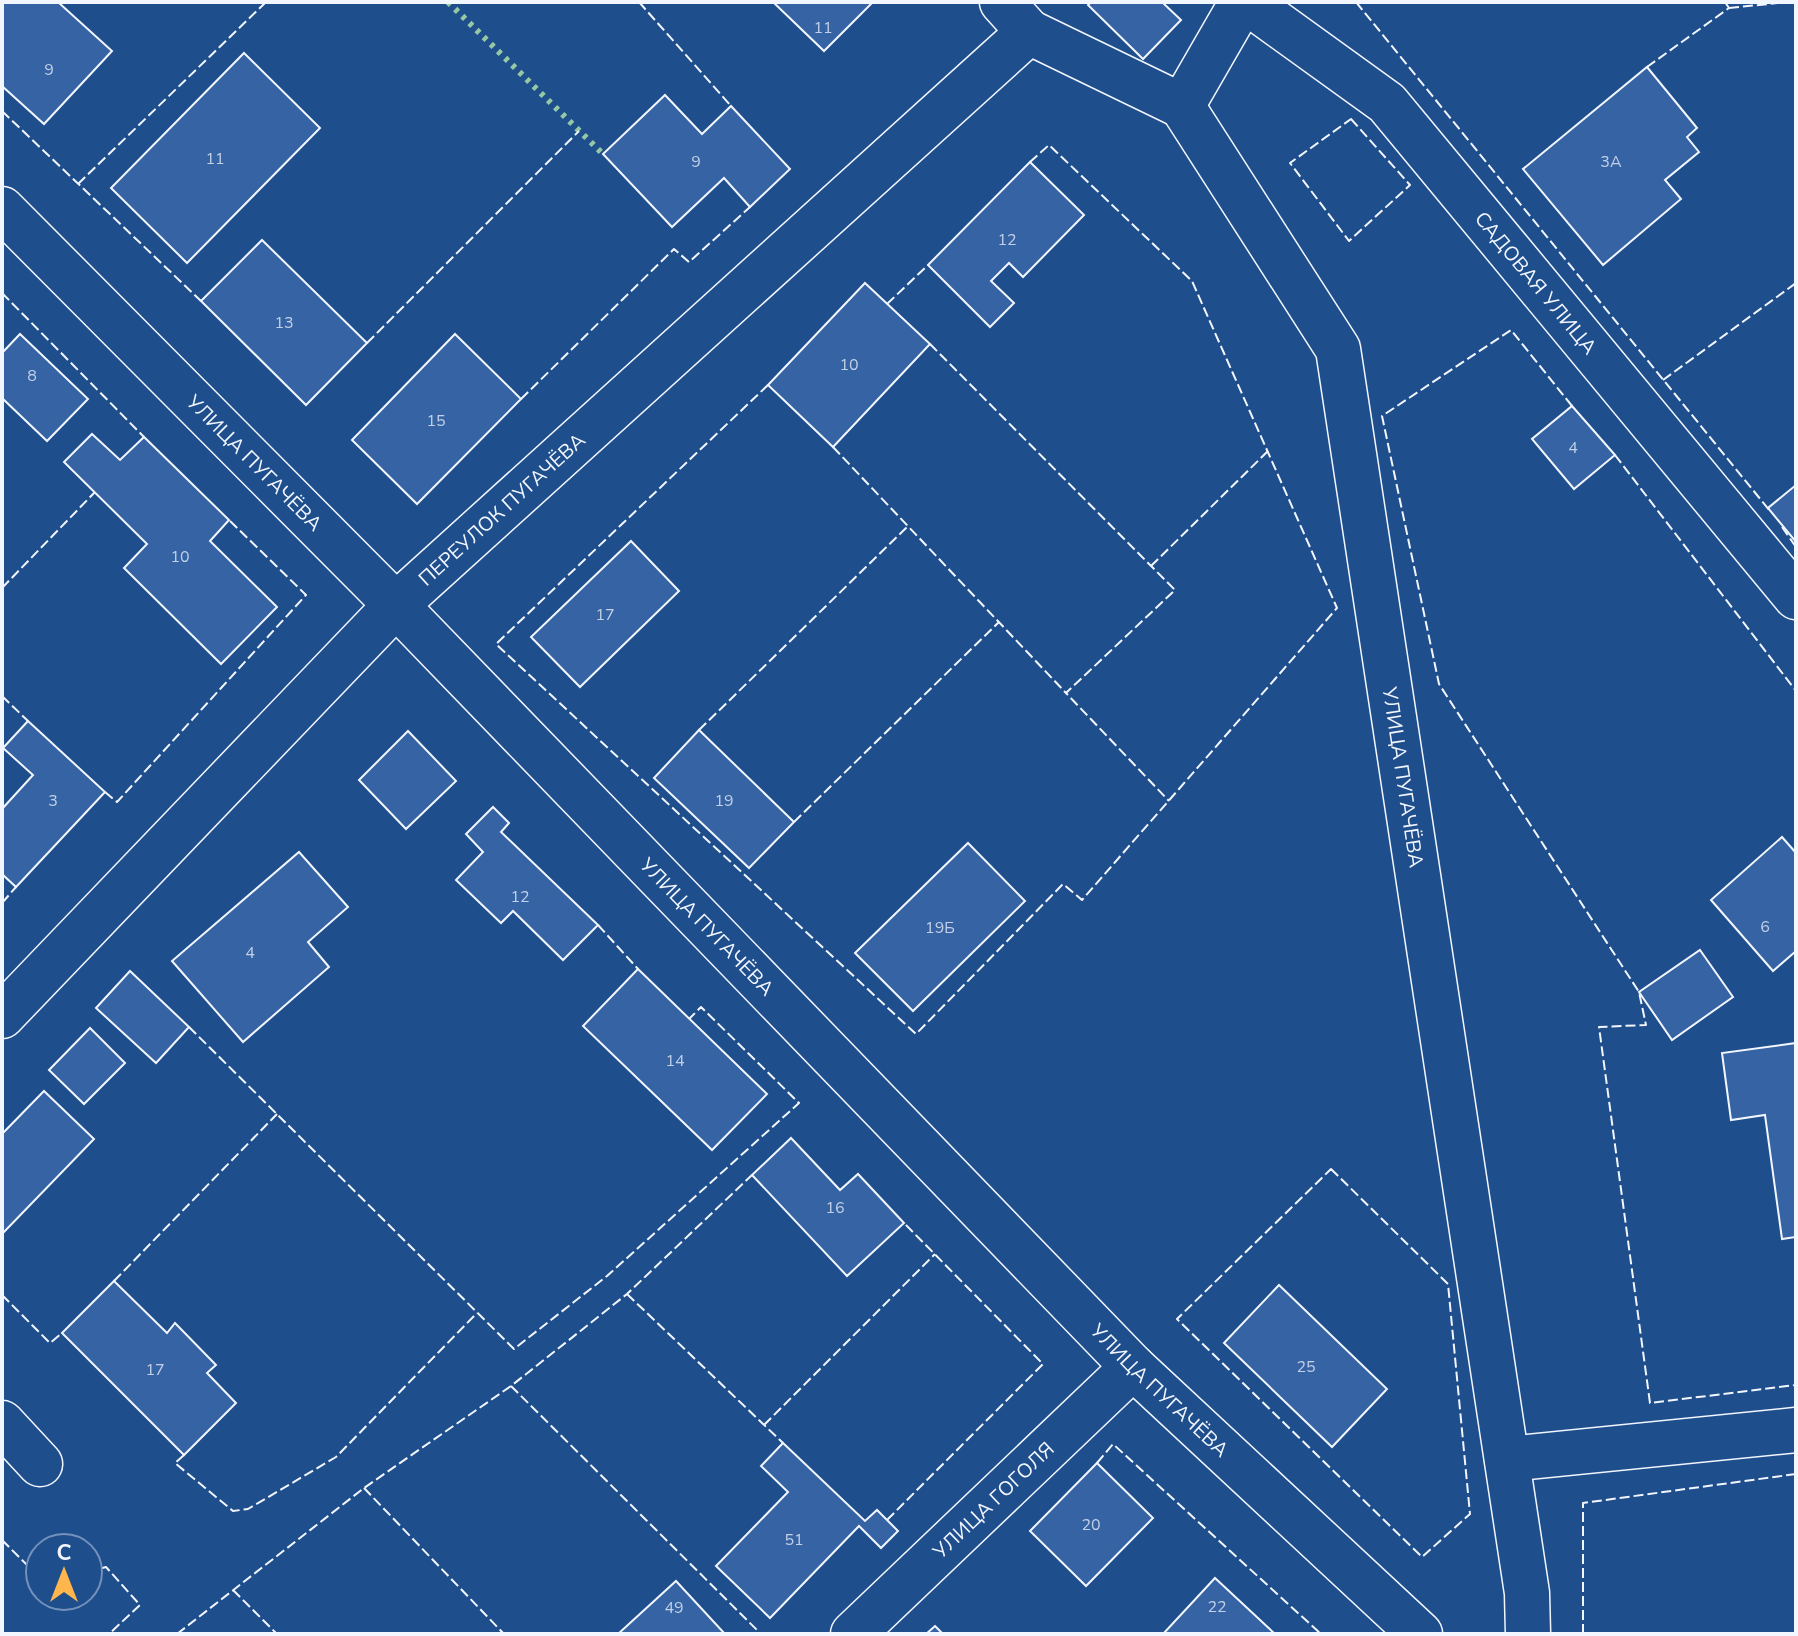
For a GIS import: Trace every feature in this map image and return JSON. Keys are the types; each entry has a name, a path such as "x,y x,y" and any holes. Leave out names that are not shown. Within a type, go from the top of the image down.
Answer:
{"street":[{"path":"1182,106 1244,2"},
{"name":"САДОВАЯ УЛИЦА","path":"1244,2 1387,103 1796,597"},
{"name":"ПЕРЕУЛОК ПУГАЧЁВА","path":"2,1016 396,605 1016,17 1182,106"},
{"name":"УЛИЦА ПУГАЧЁВА","path":"1182,106 1338,349 1527,1593 1528,1634"},
{"name":"УЛИЦА ПУГАЧЁВА","path":"2,209 396,605 1133,1367 1420,1634"},
{"name":"УЛИЦА ГОГОЛЯ","path":"853,1634 1133,1367"},
{"path":"2,1423 40,1464"},
{"path":"1507,1459 1796,1430"}],"building":[{"path":"2,2 58,2 112,51 44,124 2,86"},
{"path":"773,2 873,2 824,51"},
{"path":"1091,2 1162,2 1181,20 1143,59 1088,5"},
{"path":"244,53 320,128 187,263 111,188"},
{"path":"1647,67 1697,128 1687,137 1699,152 1665,180 1681,199 1603,265 1523,169"},
{"path":"665,95 702,134 731,106 790,169 750,207 724,178 672,227 603,154"},
{"path":"1030,162 1084,215 1023,277 1009,263 991,281 1014,303 990,327 928,265"},
{"path":"262,240 367,343 306,405 201,301"},
{"path":"865,283 930,344 833,447 768,385"},
{"path":"20,334 88,399 47,441 2,398 2,353"},
{"path":"455,334 521,399 417,504 352,440"},
{"path":"1572,406 1615,455 1574,489 1532,439"},
{"path":"92,434 120,460 144,437 229,520 210,541 277,607 221,664 124,568 147,544 64,462"},
{"path":"1796,485 1796,542 1768,508"},
{"path":"631,541 679,591 580,687 531,637"},
{"path":"28,721 105,792 16,887 2,874 2,809 33,775 3,748"},
{"path":"699,730 794,822 749,868 654,778"},
{"path":"408,731 456,781 406,829 359,780"},
{"path":"493,807 509,823 501,832 598,925 563,960 513,911 501,923 456,880 483,852 466,834"},
{"path":"1782,837 1796,853 1796,951 1773,971 1711,900"},
{"path":"968,843 1025,901 913,1011 855,953"},
{"path":"299,852 348,907 308,942 329,967 243,1042 172,961"},
{"path":"1700,950 1733,997 1672,1040 1639,992"},
{"path":"638,969 767,1094 712,1150 583,1026"},
{"path":"130,971 189,1027 156,1063 96,1008"},
{"path":"90,1028 125,1063 84,1104 49,1070"},
{"path":"1796,1043 1796,1237 1782,1239 1765,1115 1731,1120 1722,1053"},
{"path":"44,1091 94,1139 2,1234 2,1134"},
{"path":"791,1138 840,1190 858,1174 904,1223 847,1276 752,1175"},
{"path":"114,1281 167,1333 175,1323 216,1365 207,1373 236,1403 184,1455 62,1333"},
{"path":"1279,1285 1387,1389 1332,1447 1224,1343"},
{"path":"783,1443 865,1521 877,1510 898,1531 881,1548 859,1526 770,1618 716,1566 788,1492 761,1466"},
{"path":"1097,1463 1153,1518 1086,1586 1030,1531"},
{"path":"1215,1578 1275,1634 1163,1634"},
{"path":"676,1581 725,1634 618,1634"},
{"path":"935,1626 943,1634 926,1634"}],"hedge":[{"path":"448,2 603,154"}],"fence":[{"path":"78,184 266,2"},
{"path":"639,2 731,106"},
{"path":"1356,2 1770,511"},
{"path":"1647,67 1729,8 1725,2"},
{"path":"1729,8 1788,2"},
{"path":"2,111 201,301"},
{"path":"1351,119 1410,185 1349,241 1290,163 1351,119"},
{"path":"367,343 579,131"},
{"path":"768,385 496,644 916,1034 1063,884 1082,900 1337,608 1192,281 1049,145 1030,162"},
{"path":"521,399 674,249 689,262 750,207"},
{"path":"887,304 928,265"},
{"path":"1663,380 1796,283"},
{"path":"2,293 144,437"},
{"path":"1572,406 1511,330 1382,416 1439,684 1639,992 1646,1025 1599,1027 1650,1403 1796,1385"},
{"path":"930,344 1175,590 1066,693 1169,801"},
{"path":"833,447 1066,693"},
{"path":"1151,566 1268,451"},
{"path":"1615,455 1796,691"},
{"path":"2,588 95,492"},
{"path":"105,792 117,802 306,595 229,520"},
{"path":"699,730 908,526"},
{"path":"1782,527 1796,547"},
{"path":"794,822 999,622"},
{"path":"2,696 28,721"},
{"path":"2,903 16,887"},
{"path":"598,925 638,969"},
{"path":"189,1027 514,1349 607,1276 799,1103 701,1007 689,1019"},
{"path":"114,1281 277,1114"},
{"path":"1331,1169 1448,1284 1470,1514 1422,1557 1177,1319 1331,1169"},
{"path":"177,1634 364,1488 511,1386 627,1294 752,1175"},
{"path":"887,1520 1043,1364 904,1223"},
{"path":"764,1425 935,1254"},
{"path":"627,1294 783,1443"},
{"path":"2,1295 50,1343 62,1333"},
{"path":"184,1455 175,1463 233,1511 248,1509 336,1457 477,1313"},
{"path":"511,1386 758,1631"},
{"path":"1097,1463 1113,1444 1321,1634"},
{"path":"1583,1634 1583,1503 1796,1474"},
{"path":"364,1488 504,1634"},
{"path":"2,1540 24,1562"},
{"path":"104,1568 140,1605 109,1634"},
{"path":"233,1590 277,1634"}]}
